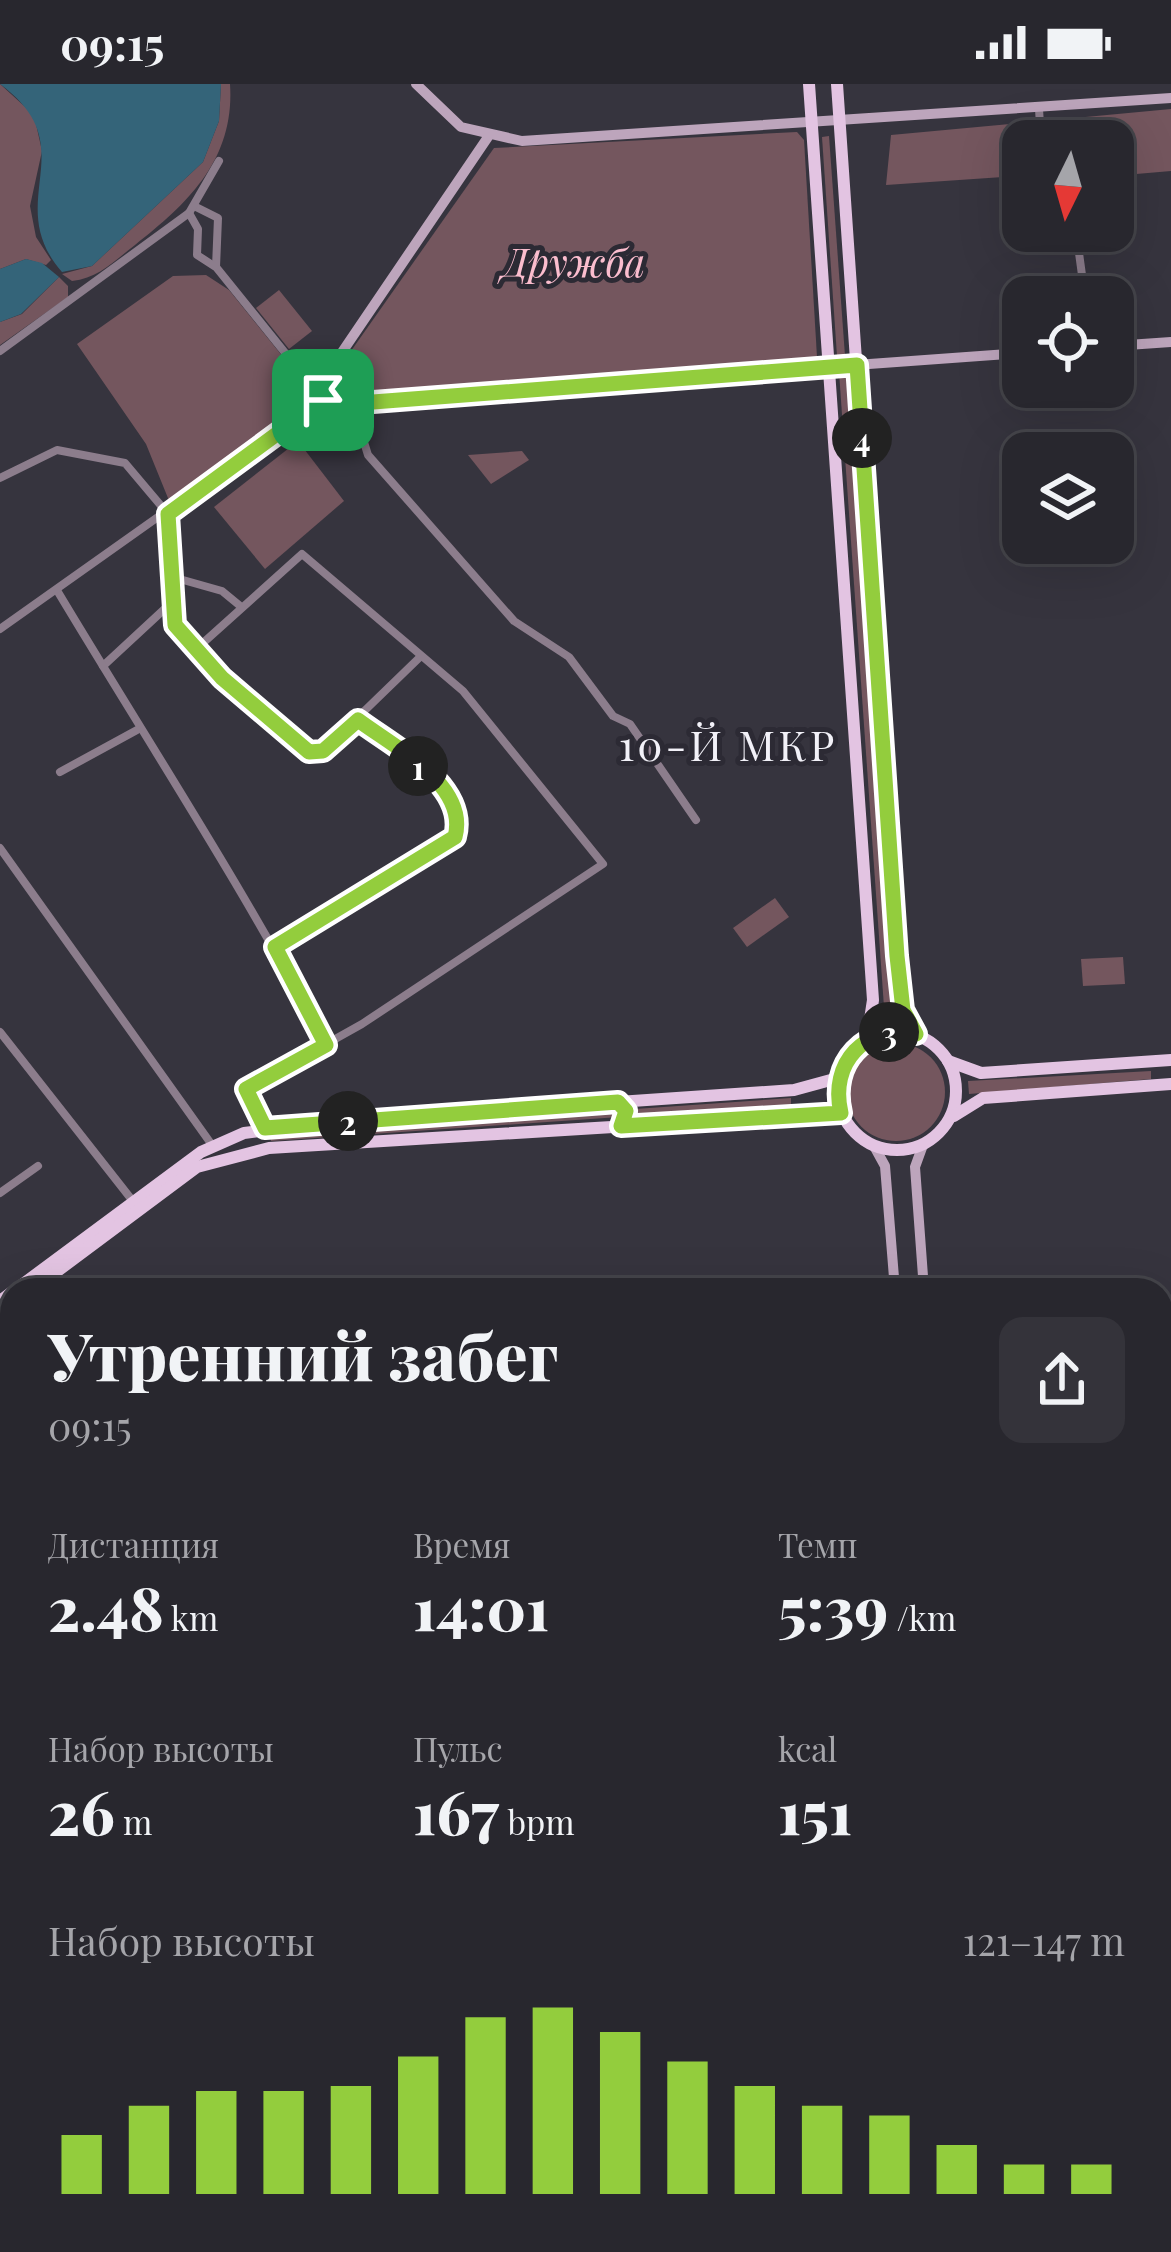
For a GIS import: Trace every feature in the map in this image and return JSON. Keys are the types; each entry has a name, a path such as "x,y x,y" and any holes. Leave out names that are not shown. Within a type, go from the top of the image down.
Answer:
{"main road":[{"path":"809,84 873,1000 867,1039"},
{"path":"837,84 903,1010 916,1034 949,1061 981,1073 1166,1061"},
{"path":"916,1034 890,1032 867,1039 853,1051 838,1078 841,1113 852,1130 874,1146 905,1150 923,1145 983,1098 1167,1084"},
{"path":"949,1061 956,1086 949,1121"},
{"path":"1166,1061 1156,1078 1167,1084"},
{"path":"31,1278 212,1145 265,1128 794,1090 838,1078"},
{"path":"618,1102 626,1111 621,1126"},
{"path":"48,1278 197,1167 269,1148 841,1113"},
{"path":"265,1128 269,1148"}],"street":[{"path":"416,84 442,114 488,137 540,141 1171,98"},
{"path":"1039,109 1040,120"},
{"path":"488,137 334,364 330,382 358,423 368,455 514,621 569,657 613,716 630,724 696,820"},
{"path":"0,351 192,210 218,161"},
{"path":"192,210 198,229 197,255 216,267 323,400"},
{"path":"192,210 218,218 216,267"},
{"path":"1134,345 1171,342"},
{"path":"0,628 58,592 323,400 1002,355"},
{"path":"0,478 48,451 117,461 139,476 168,514 170,564 176,578 171,603 175,625 194,651 309,752 323,751 419,658"},
{"path":"194,651 302,554 463,691 604,864 326,1045 246,1089 265,1128"},
{"path":"176,578 222,591 240,605"},
{"path":"58,592 137,730 275,947 326,1045"},
{"path":"103,666 171,603"},
{"path":"275,947 455,837 453,800 438,782 358,720"},
{"path":"60,772 137,730"},
{"path":"0,848 212,1145"},
{"path":"0,1032 132,1200"},
{"path":"922,1278 915,1167 923,1145"},
{"path":"874,1146 885,1166 894,1278"},
{"path":"0,1193 38,1166"}],"green space":[{"path":"0,84 34,115 42,151 30,206 36,237 51,260 46,265 26,259 0,269"},
{"path":"221,84 230,84 225,134 217,156 191,195 98,273 72,281 62,274 92,266 203,162 219,121"},
{"path":"1171,109 1171,171 1134,174 1134,120 1053,120"},
{"path":"1002,125 1002,177 886,185 891,135"},
{"name":"Дружба","path":"797,132 804,140 817,357 357,395 335,384 339,368 494,148"},
{"path":"829,136 845,356 837,356 822,137"},
{"path":"206,275 229,290 312,393 170,503 146,444 77,344 173,276"},
{"path":"59,277 68,286 68,297 0,345 0,322 22,314"},
{"path":"279,290 312,331 289,349 256,308"},
{"path":"839,372 847,372 893,1020 885,1021"},
{"path":"298,441 344,501 265,569 214,507"},
{"path":"522,451 529,460 491,484 468,455"},
{"path":"775,898 789,917 747,947 733,928"},
{"path":"1123,957 1125,984 1083,986 1081,959"},
{"path":"896,1043 931,1057 945,1092 931,1127 896,1141 861,1127 847,1092 861,1057"},
{"path":"1151,1071 1151,1079 969,1094 968,1081"},
{"path":"791,1098 791,1105 635,1115 635,1109"},
{"path":"619,1111 619,1117 271,1141 270,1136"}],"water":[{"path":"0,84 221,84 219,121 203,162 92,266 62,272 45,246 38,222 42,153 38,130 25,108"},
{"path":"26,259 42,263 59,277 21,314 0,322 0,269"}],"district":[{"name":"10-Й МКР","path":"728,744"}],"route":[{"path":"857,365 897,956 903,1010 916,1034 879,1034 853,1051 838,1078 841,1113 621,1126 626,1111 618,1102 265,1128 246,1089 326,1045 275,947 455,837 458,824 453,800 438,782 358,720 323,751 309,752 222,678 175,625 171,603 177,591 170,564 173,541 168,514 323,400 373,402 857,365"}]}
